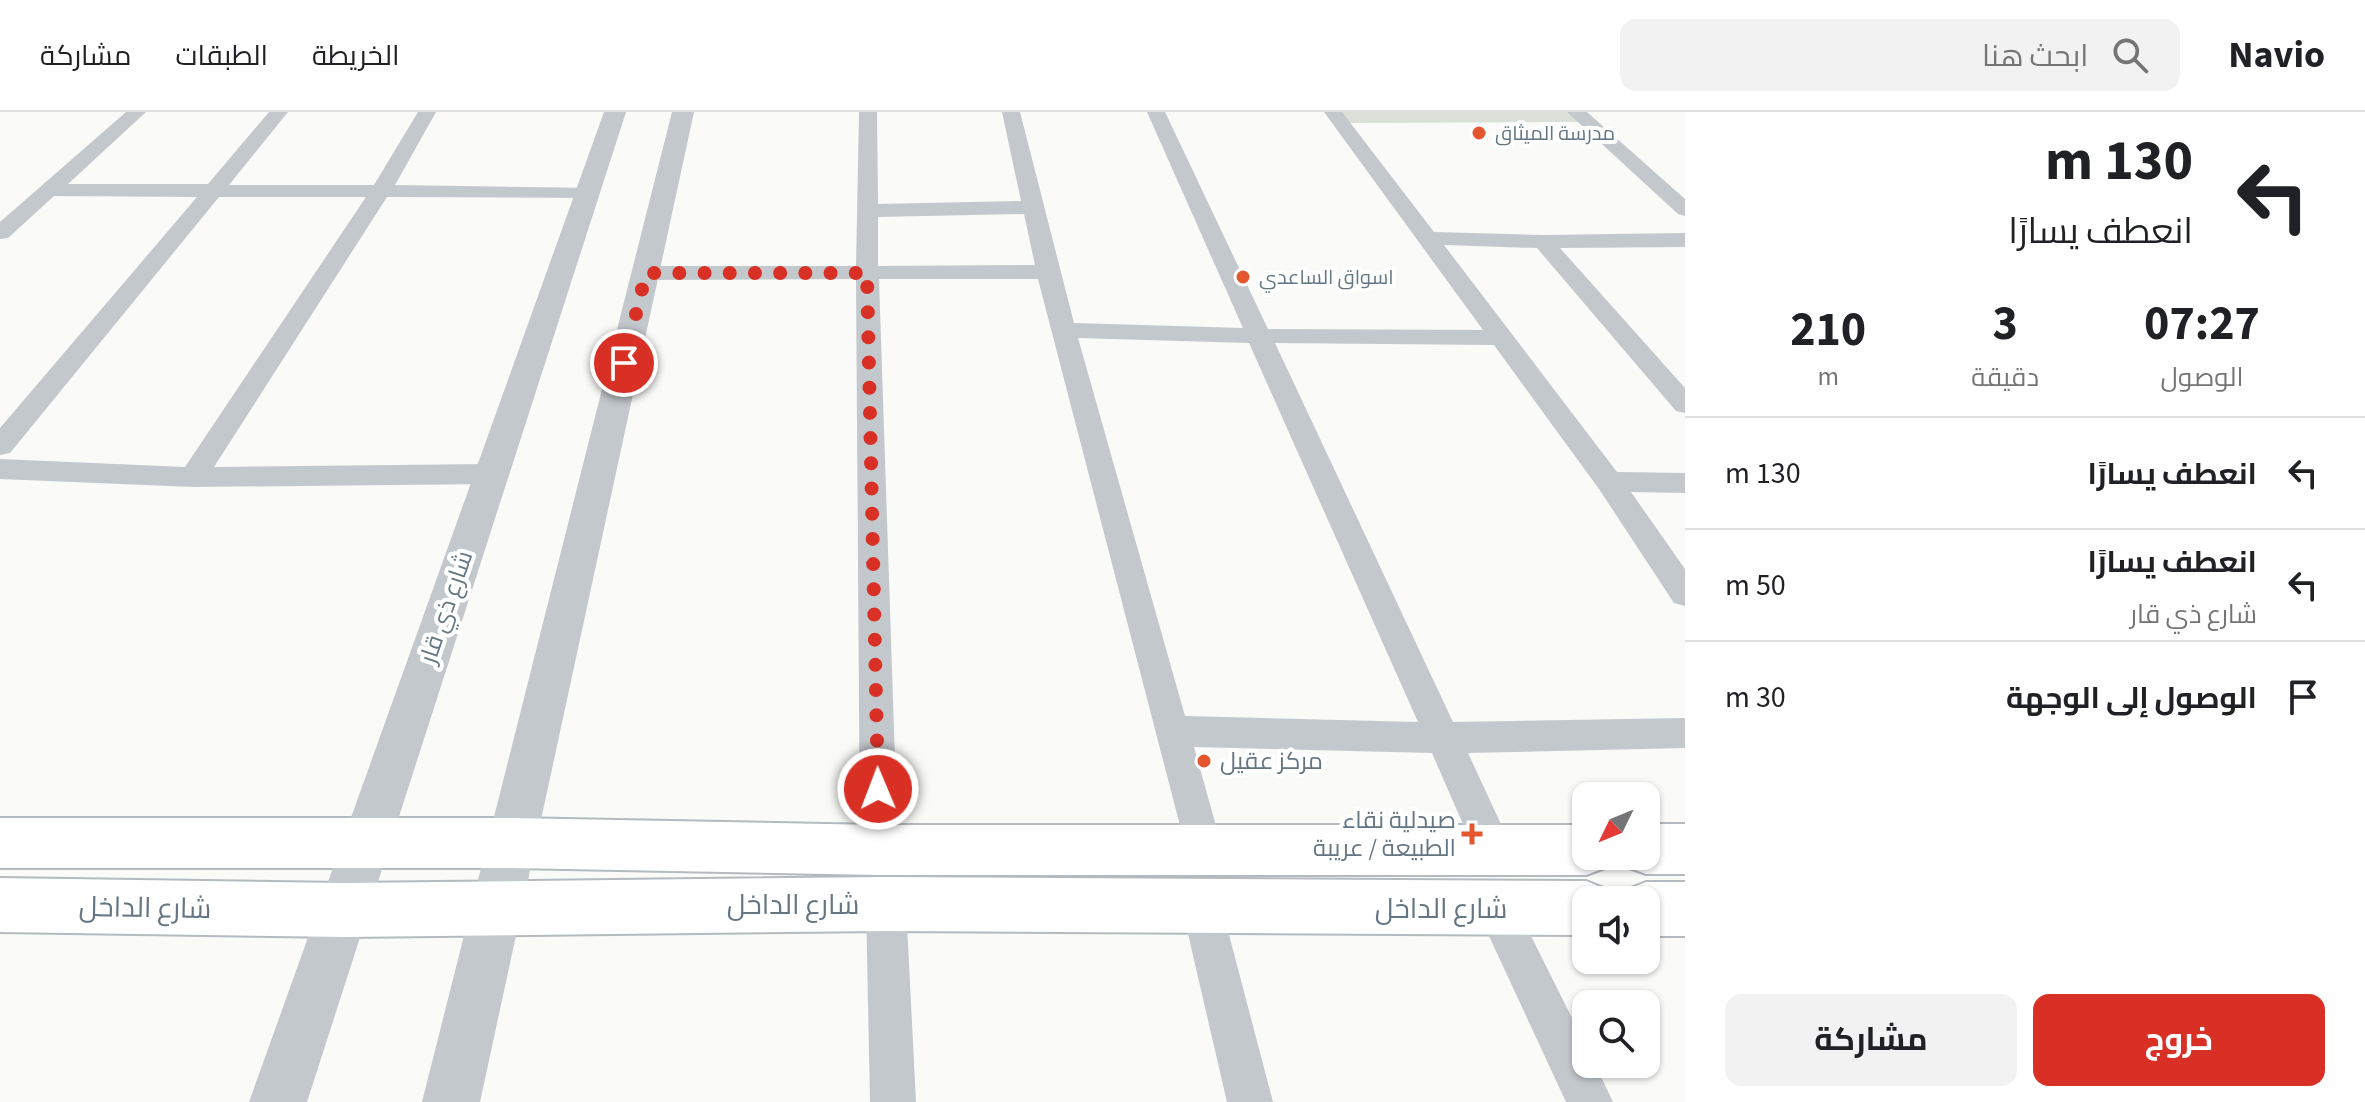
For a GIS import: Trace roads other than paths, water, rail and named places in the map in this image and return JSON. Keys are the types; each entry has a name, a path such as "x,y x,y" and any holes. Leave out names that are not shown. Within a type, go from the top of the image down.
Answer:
{"main road":[{"path":"0,843 512,843 879,850 1572,850"},
{"path":"1660,849 1685,849"},
{"name":"شارع الداخل","path":"0,905 344,910 886,904 1572,908"},
{"path":"1660,909 1685,909"}],"street":[{"path":"0,233 137,112"},
{"path":"0,446 279,112"},
{"path":"193,477 381,191 427,112"},
{"name":"شارع ذي قار","path":"278,1102 615,112"},
{"path":"451,1102 683,112"},
{"path":"868,112 867,273 879,850"},
{"path":"1011,112 1048,272 1067,330 1204,851"},
{"path":"1156,112 1494,850"},
{"path":"1333,112 1430,238 1609,482 1685,594"},
{"path":"1576,112 1674,191 1685,210"},
{"path":"48,190 588,192"},
{"path":"868,211 1034,207"},
{"path":"1430,238 1543,242 1685,240"},
{"path":"1543,242 1685,405"},
{"path":"646,273 1048,272"},
{"path":"1067,330 1257,336 1501,338"},
{"path":"0,469 193,477 491,474"},
{"path":"1609,482 1685,483"},
{"path":"1172,731 1442,738 1685,733"},
{"path":"886,904 893,1102"},
{"path":"1202,908 1250,1102"},
{"path":"1496,908 1590,1102"}],"place":[{"name":"مدرسة الميثاق","path":"1479,133"},
{"name":"اسواق الساعدي","path":"1243,277"},
{"name":"مركز عقيل","path":"1204,761"},
{"name":"صيدلية نقاء الطبيعة / عريبة","path":"1472,834"}]}
